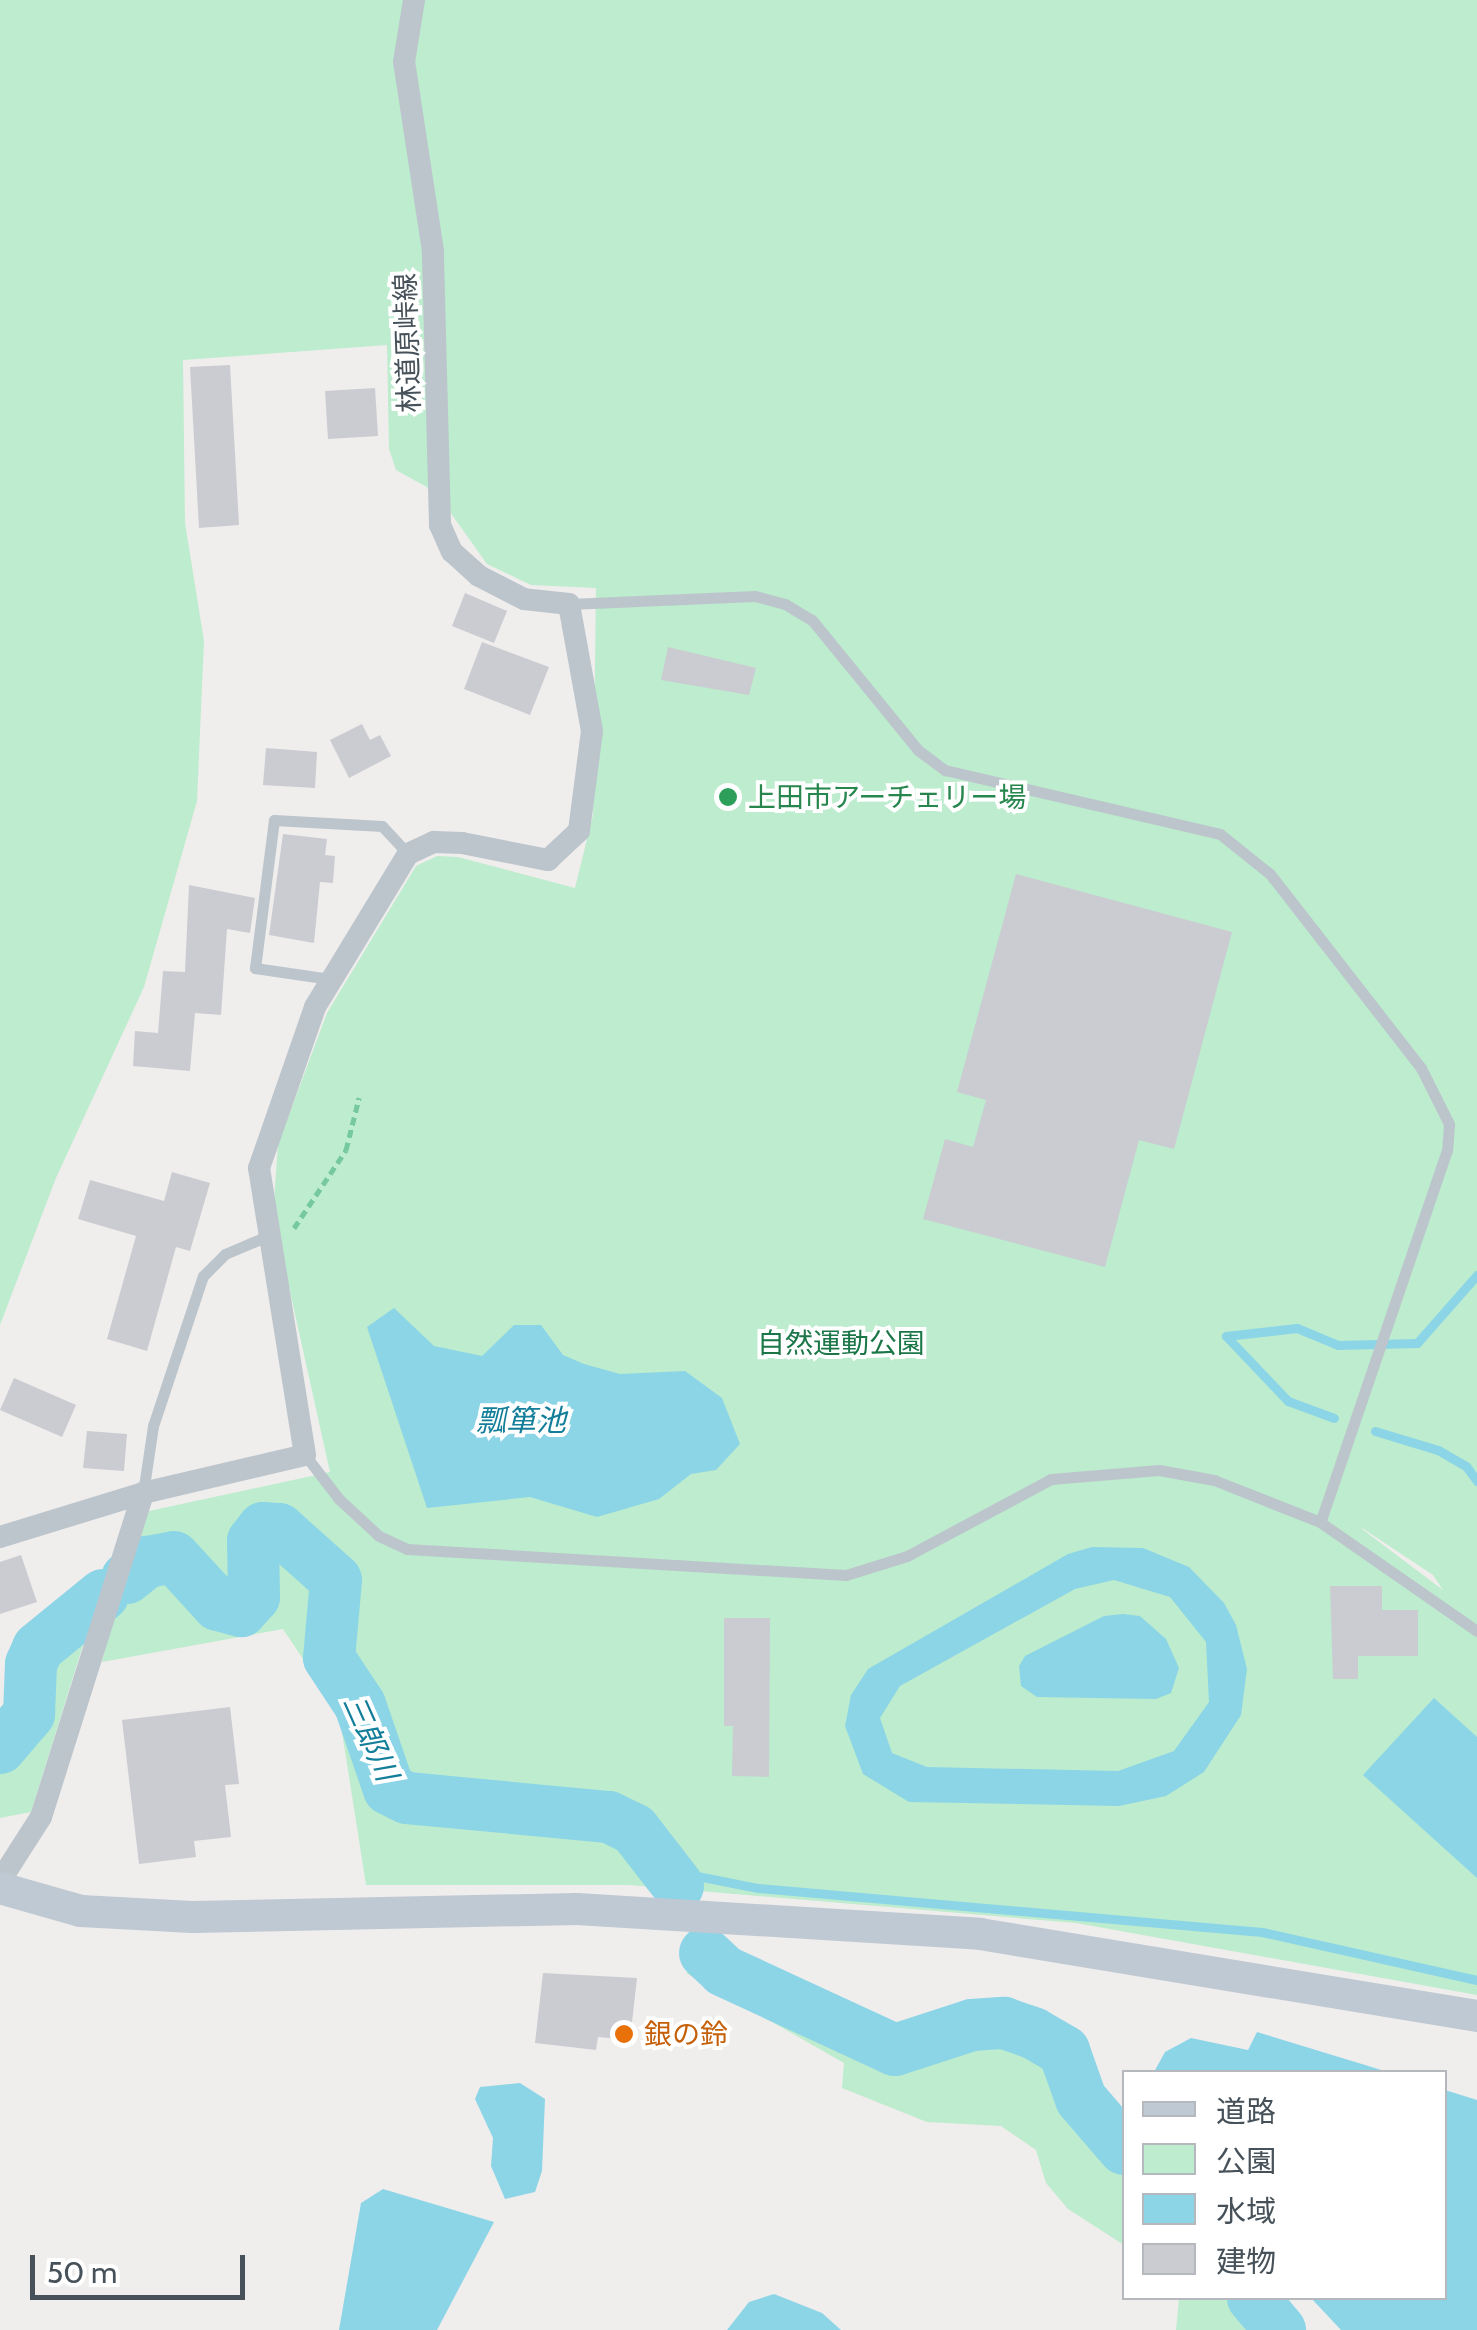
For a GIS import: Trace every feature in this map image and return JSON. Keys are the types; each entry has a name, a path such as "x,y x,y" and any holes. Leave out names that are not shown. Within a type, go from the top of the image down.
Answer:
{"street":[{"name":"林道原峠線","path":"414,0 404,62 433,250 440,525 452,552 479,576 524,598 569,604"},
{"path":"0,1538 143,1492 305,1455 265,1237 259,1168 264,1141 330,979 408,854 434,842 462,842 548,860 579,831 592,731 569,604"},
{"path":"143,1492 41,1817 0,1884 81,1910 192,1917 558,1909 980,1934 1477,2016"}],"lane":[{"path":"569,604 755,596 785,604 812,620 918,750 944,770 1220,834 1247,851 1289,897 1422,1068 1449,1124 1447,1150 1320,1522"},
{"path":"330,979 255,968 274,820 382,826 408,854"},
{"path":"143,1492 153,1426 203,1276 225,1254 265,1237"},
{"path":"305,1455 338,1499 379,1536 428,1552 846,1574 879,1569 1051,1479 1083,1472 1158,1470 1214,1480 1320,1522 1477,1631"}],"path":[{"path":"265,1237 292,1231 346,1150 359,1098"}],"green space":[{"name":"自然運動公園","path":"0,0 1477,0 1477,1995 1076,1923 629,1885 366,1885 339,1713 283,1629 102,1662 123,1573 149,1511 330,1472 273,1215 278,1144 327,1013 416,866 437,856 458,857 575,888 593,815 596,588 531,585 487,564 450,512 450,500 396,470 389,449 387,345 183,360 185,523 204,641 197,801 144,987 56,1178 0,1325","holes":["1362,1528 1433,1575 1443,1590"]},
{"path":"104,1578 31,1812 0,1818 0,1738 7,1731 13,1655 33,1631"},
{"path":"720,1955 897,2041 974,2016 1011,2016 1044,2028 1067,2045 1090,2093 1122,2133 1122,2244 1068,2209 1046,2183 1036,2150 1001,2126 927,2122 842,2088 844,2063 686,1973"},
{"path":"1179,2300 1267,2300 1293,2330 1176,2330"}],"water":[{"name":"瓢箪池","path":"394,1308 434,1346 482,1356 514,1325 541,1325 563,1355 584,1364 620,1374 685,1371 722,1398 740,1444 716,1470 691,1474 659,1499 597,1517 530,1497 427,1508 367,1327"},
{"path":"1092,1547 1143,1548 1189,1567 1224,1603 1236,1625 1247,1669 1241,1715 1204,1772 1166,1796 1119,1806 909,1802 863,1774 845,1726 851,1695 868,1669 1068,1554","holes":["1114,1580 1170,1597 1206,1642 1209,1702 1174,1751 1118,1771 927,1767 892,1753 880,1718 900,1686 1075,1589"]},
{"path":"1104,1616 1140,1616 1166,1639 1179,1668 1171,1693 1156,1699 1037,1697 1021,1686 1019,1666 1025,1656"},
{"path":"1434,1698 1477,1737 1477,1878 1363,1775"},
{"path":"1257,2032 1381,2070 1155,2070 1165,2052 1191,2038 1248,2050"},
{"path":"520,2083 545,2099 542,2171 535,2192 505,2199 491,2166 493,2138 475,2099 480,2087"},
{"path":"1447,2091 1477,2100 1477,2330 1341,2330 1313,2300 1447,2300"},
{"path":"383,2189 494,2222 437,2330 339,2330 361,2203"},
{"path":"774,2294 822,2313 841,2330 727,2330 749,2302"}],"building":[{"path":"230,365 239,525 199,528 190,367"},
{"path":"375,388 378,436 328,439 325,391"},
{"path":"465,593 507,611 494,643 452,626"},
{"path":"482,642 549,667 530,715 464,689"},
{"path":"668,647 756,668 749,695 661,680"},
{"path":"362,724 370,740 380,735 391,756 349,778 330,740"},
{"path":"266,748 317,752 315,788 263,785"},
{"path":"283,834 327,839 325,855 335,856 333,883 320,882 314,943 269,935"},
{"path":"1016,874 1232,932 1174,1149 1139,1140 1105,1267 923,1219 945,1139 973,1147 986,1100 957,1092"},
{"path":"189,885 255,898 250,933 227,929 221,1015 195,1013 190,1071 133,1066 135,1031 158,1033 163,971 185,972"},
{"path":"172,1172 210,1183 190,1251 176,1247 147,1351 107,1339 136,1236 78,1219 90,1180 164,1201"},
{"path":"14,1378 76,1405 62,1437 0,1410"},
{"path":"87,1431 127,1434 124,1471 83,1468"},
{"path":"21,1555 37,1602 0,1614 0,1562"},
{"path":"1330,1586 1382,1586 1382,1610 1418,1610 1418,1656 1358,1656 1358,1679 1333,1679"},
{"path":"724,1618 770,1618 769,1777 732,1776 733,1726 724,1726"},
{"path":"230,1707 239,1784 225,1785 231,1837 194,1841 196,1857 139,1864 122,1720"},
{"path":"543,1973 637,1978 630,2040 598,2037 596,2050 535,2043"}],"waterway":[{"path":"1226,1336 1297,1328 1338,1345 1417,1343 1477,1275"},
{"path":"1226,1336 1288,1401 1334,1418"},
{"path":"1375,1431 1438,1450 1466,1466 1477,1481"},
{"name":"三郎川","path":"127,1578 147,1562 174,1557 218,1605 241,1611 254,1597 253,1541 263,1528 279,1529 336,1580 329,1658 360,1705 389,1789 407,1798 609,1817 634,1829 678,1886"},
{"name":"三郎川","path":"0,1748 29,1714 31,1664 38,1648 103,1595"},
{"path":"667,1870 758,1888 1262,1932 1477,1980"},
{"name":"三郎川","path":"705,1953 724,1971 895,2050 972,2025 1004,2023 1033,2033 1064,2051 1081,2099 1122,2147"},
{"name":"三郎川","path":"1255,2300 1280,2330"}],"place":[{"name":"上田市アーチェリー場","path":"728,797"},
{"name":"銀の鈴","path":"624,2034"}]}
